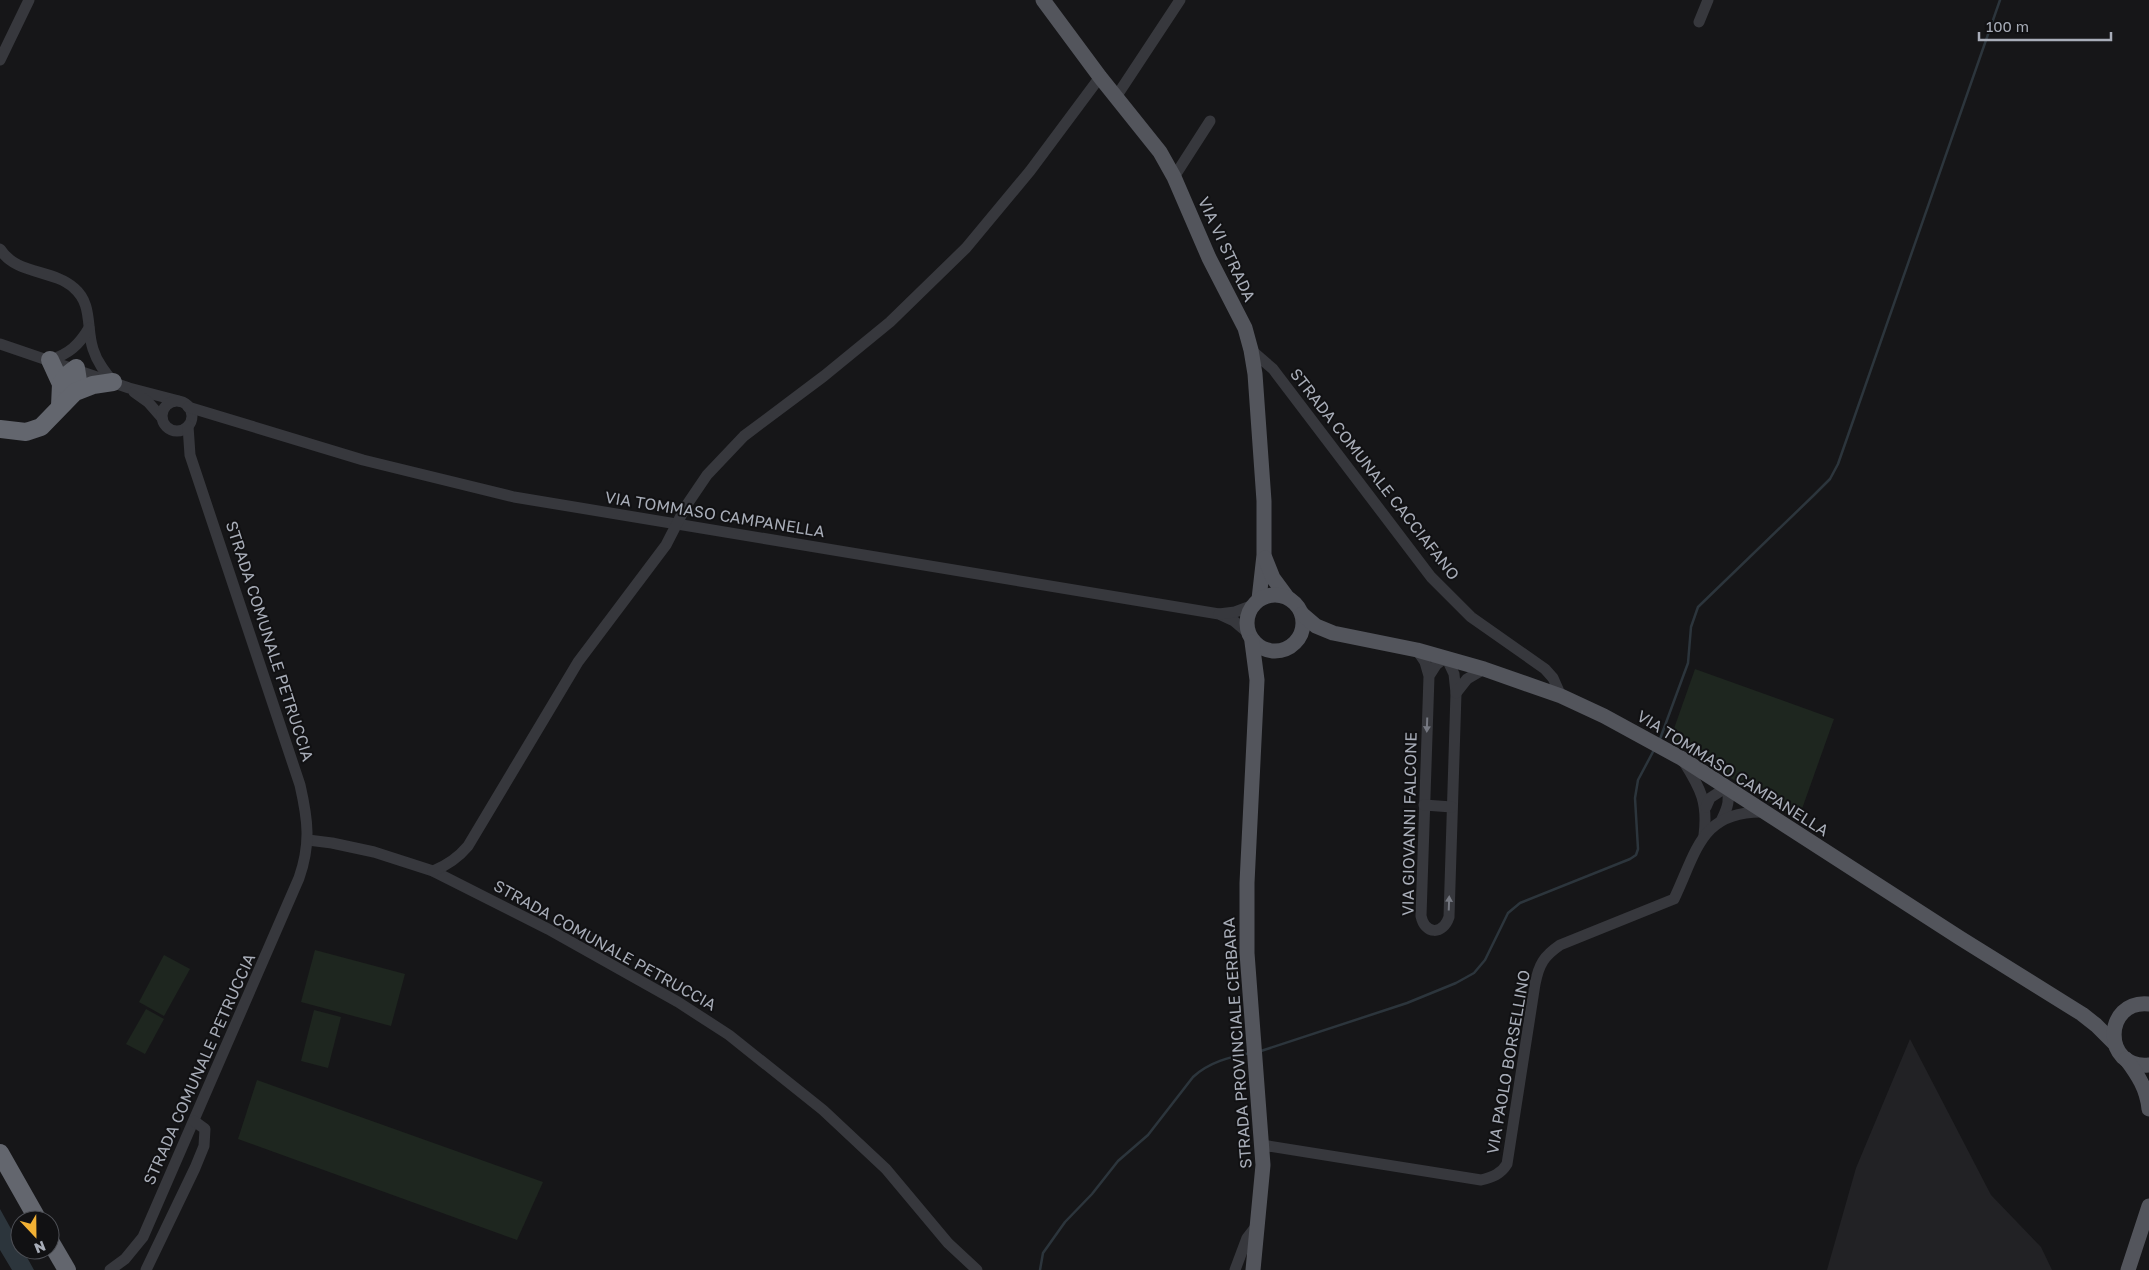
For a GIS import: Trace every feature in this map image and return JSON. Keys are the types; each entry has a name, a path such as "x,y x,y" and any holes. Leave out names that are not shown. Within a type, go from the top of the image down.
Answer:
{"highway":[{"path":"50,360 68,388"},
{"path":"0,429 26,432 41,427 52,418 60,406 76,368"},
{"path":"68,388 93,385 121,385"},
{"path":"0,1153 32,1210"},
{"path":"0,1176 20,1210"},
{"path":"60,1258 67,1270"}],"main road":[{"name":"VIA VI STRADA","path":"1043,0 1100,77 1160,152 1174,177 1210,258 1245,328 1252,350 1264,501 1264,555 1255,603"},
{"name":"VIA VI STRADA","path":"1264,555 1273,578 1287,597"},
{"path":"1255,603 1272,595 1287,597 1296,604 1302,614 1303,628 1296,643 1280,652 1266,664 1257,680"},
{"name":"STRADA PROVINCIALE CERBARA","path":"1253,1270 1264,1165 1254,1052 1246,918 1257,680 1246,619 1255,603"},
{"name":"VIA TOMMASO CAMPANELLA","path":"1302,614 1316,626 1333,633 1446,657 1561,696 1604,716 1667,750 2096,1024 2126,1059 2141,1080 2149,1098"},
{"name":"VIA TOMMASO CAMPANELLA","path":"1296,643 1314,636 1333,633"},
{"path":"1250,637 1260,648 1271,652 1280,652"},
{"name":"VIA TOMMASO CAMPANELLA","path":"2082,1014 2100,1016 2122,1014 2132,1006 2149,1004"},
{"path":"2115,1044 2115,1025 2122,1014"},
{"path":"2126,1059 2138,1064 2149,1065"},
{"path":"2128,1270 2149,1206"}],"street":[{"path":"0,60 29,0"},
{"path":"1116,97 1180,0"},
{"path":"1699,22 1708,0"},
{"path":"433,871 447,866 468,846 578,662 655,560 707,475 744,436 824,376 890,322 966,248 1030,170 1100,77"},
{"path":"1174,177 1210,121"},
{"path":"0,250 7,259 16,264 61,280 74,288 83,299 88,312 93,350 101,366 121,385"},
{"path":"50,360 63,356 74,349 89,328"},
{"name":"VIA TOMMASO CAMPANELLA","path":"0,344 213,414 363,460 445,482 514,497 676,526 1219,614 1234,621 1250,637"},
{"path":"74,349 73,359 76,368 87,361 93,350"},
{"name":"STRADA COMUNALE CACCIAFANO","path":"1252,350 1273,369 1431,577 1471,617 1545,669 1553,678 1561,696"},
{"name":"VIA TOMMASO CAMPANELLA","path":"121,385 148,402 162,418 164,424 176,431 213,414"},
{"path":"162,418 166,406 172,402 184,404 190,423"},
{"name":"STRADA COMUNALE PETRUCCIA","path":"110,1270 124,1259 143,1237 299,878 308,840 307,814 300,785 190,455 190,423"},
{"name":"STRADA COMUNALE PETRUCCIA","path":"170,429 190,455"},
{"name":"VIA TOMMASO CAMPANELLA","path":"1219,614 1235,612 1255,603"},
{"name":"VIA GIOVANNI FALCONE","path":"1417,650 1425,662 1429,676 1421,916 1422,924 1434,931 1442,929 1449,917 1456,693 1454,674 1446,657"},
{"path":"1429,676 1436,665 1446,657"},
{"path":"1456,693 1467,678 1484,669"},
{"name":"VIA PAOLO BORSELLINO","path":"1262,1145 1481,1180 1493,1177 1503,1170 1507,1164 1536,978 1546,955 1560,946 1674,899 1704,835 1706,808 1700,791 1681,758"},
{"path":"1706,808 1710,798 1727,787 1729,797 1728,808 1722,819"},
{"path":"1424,805 1452,807"},
{"name":"VIA PAOLO BORSELLINO","path":"1704,835 1722,819 1750,812 1766,812"},
{"name":"STRADA COMUNALE PETRUCCIA","path":"308,840 374,852 433,871 548,929 678,1002 729,1035 823,1110 879,1162 948,1243 977,1270"},
{"path":"146,1270 204,1146 205,1129 194,1121"},
{"path":"1235,1270 1247,1238 1259,1223"}],"shaded area":[{"path":"1695,669 1834,719 1798,820 1670,740"},
{"path":"315,950 405,974 391,1026 301,1002"},
{"path":"164,955 190,969 164,1016 139,1002"},
{"path":"146,1009 164,1019 145,1054 126,1044"},
{"path":"314,1010 341,1017 328,1068 301,1061"},
{"path":"1910,1039 1991,1195 2041,1247 2052,1270 1827,1270 1856,1168"},
{"path":"257,1080 543,1182 517,1240 238,1139"},
{"path":"0,1209 10,1227 10,1260 28,1260 34,1270 12,1270 0,1250"}],"waterway":[{"path":"1660,739 1688,663 1691,627 1698,607 1830,479 1838,464 2000,0"},
{"path":"1261,1051 1407,1003 1456,983 1474,973 1485,960 1508,913 1520,903 1636,855 1638,849 1635,798 1638,780 1655,748"},
{"path":"1040,1270 1043,1253 1065,1222 1092,1194 1118,1161 1148,1135 1193,1077 1206,1067 1227,1058 1250,1053"}]}
